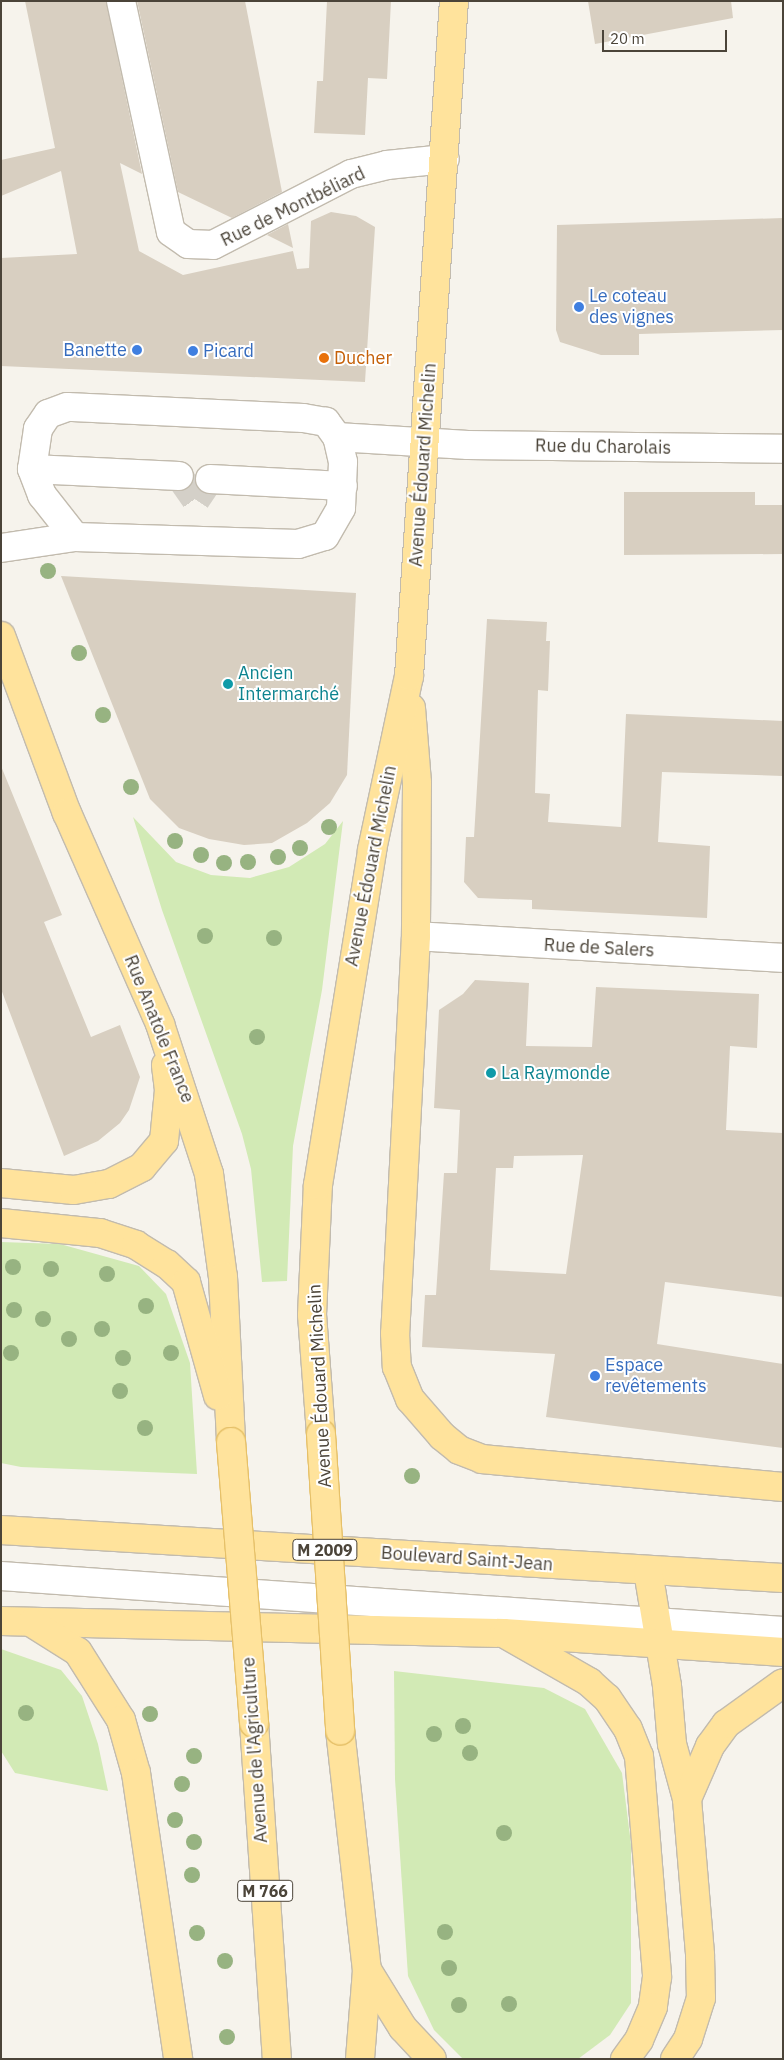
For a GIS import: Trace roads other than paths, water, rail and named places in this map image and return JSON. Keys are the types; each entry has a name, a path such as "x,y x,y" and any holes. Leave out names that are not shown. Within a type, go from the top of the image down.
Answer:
{"main road":[{"name":"Avenue Édouard Michelin","path":"367,1970 340,1730 312,1315 318,1185 372,850 409,676 423,443 445,159 454,1"},
{"name":"Rue Anatole France","path":"1,636 68,813 160,1024 190,1109 209,1174 223,1277 231,1442"},
{"path":"409,676 417,783 416,936 395,1333 397,1367 410,1399 442,1436 459,1450 482,1459 783,1487"},
{"path":"1,1183 74,1190 108,1184 142,1166 164,1141 169,1090 160,1024"},
{"path":"1,1223 100,1233 136,1245 167,1264 186,1282 231,1442"},
{"name":"Avenue de l'Agriculture","path":"231,1442 254,1723 276,2059"},
{"name":"Boulevard Saint-Jean","path":"1,1530 783,1578"},
{"path":"648,1571 659,1633 672,1744 687,1799 701,1998 688,2039 676,2059"},
{"path":"1,1621 504,1633 659,1633 783,1652"},
{"path":"32,1623 78,1652 121,1720 136,1774 178,2059"},
{"path":"504,1633 588,1682 607,1698 628,1729 639,1756 657,1977 653,2007 640,2040 625,2059"},
{"path":"687,1799 710,1746 726,1724 783,1683"},
{"path":"360,2059 367,1970"},
{"path":"367,1970 403,2028 432,2059"}],"street":[{"name":"Rue de Montbéliard","path":"121,1 171,232 188,244 213,245 351,174 387,164 445,159"},
{"path":"1,548 75,537 298,544 325,536 341,508 343,462 337,437 326,422 303,418 67,407 48,414 38,429 32,469 42,495 75,537"},
{"name":"Rue du Charolais","path":"337,437 423,443 783,449"},
{"path":"32,469 179,476"},
{"path":"210,480 343,486"},
{"name":"Rue de Salers","path":"416,936 783,958"},
{"path":"1,1576 659,1633 783,1631"}],"tunnel":[{"path":"179,476 196,500 210,479"}],"place":[{"name":"Le coteau des vignes","path":"579,307"},
{"name":"Banette","path":"137,350"},
{"name":"Picard","path":"193,351"},
{"name":"Ducher","path":"324,358"},
{"name":"Ancien Intermarché","path":"228,684"},
{"name":"La Raymonde","path":"491,1073"},
{"name":"Espace revêtements","path":"595,1376"}]}
